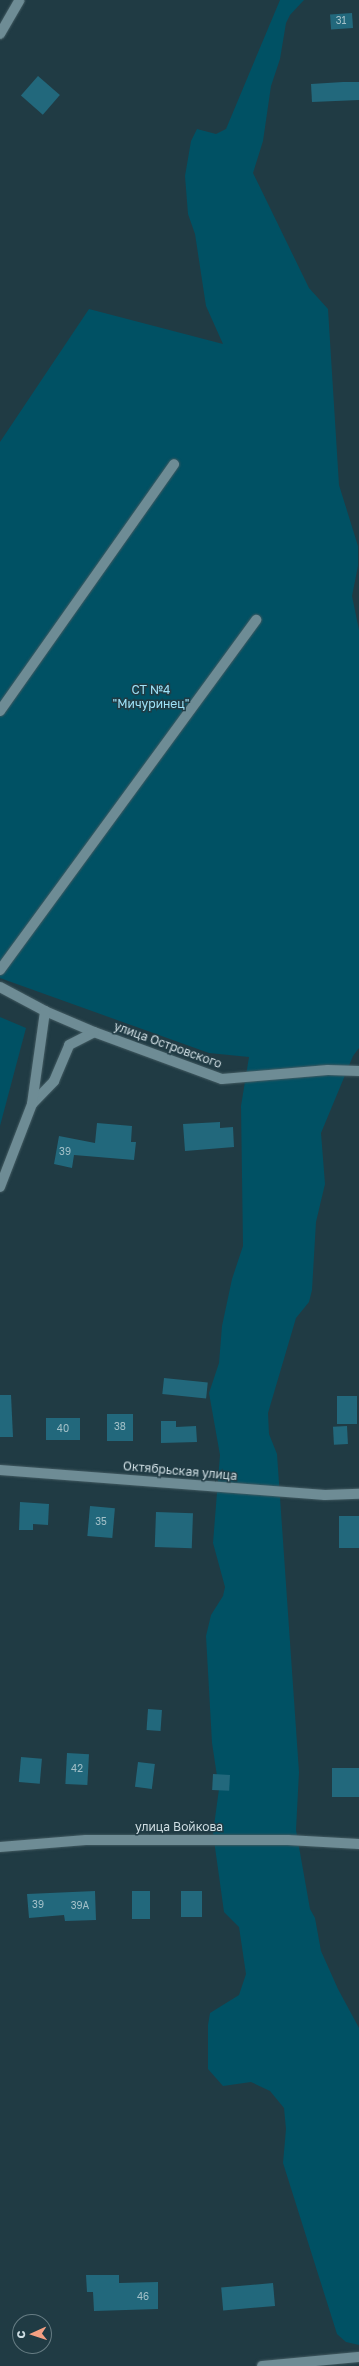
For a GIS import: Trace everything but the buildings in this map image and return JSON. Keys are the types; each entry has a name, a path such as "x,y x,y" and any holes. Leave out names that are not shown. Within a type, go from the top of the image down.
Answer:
{"street":[{"path":"0,34 20,0"},
{"path":"0,711 174,464"},
{"path":"0,970 256,620"},
{"name":"улица Островского","path":"0,986 45,1011 94,1032 222,1079 328,1070 359,1071"},
{"path":"0,1187 32,1104 45,1011"},
{"path":"32,1104 54,1081 69,1045 94,1032"},
{"name":"Октябрьская улица","path":"0,1470 325,1496 359,1494"},
{"name":"улица Войкова","path":"0,1847 94,1840 288,1840 359,1844"},
{"path":"262,2366 359,2357"}],"green space":[{"name":"СТ №4 \"Мичуринец\"","path":"280,0 304,0 290,15 286,23 280,59 271,86 263,141 253,173 309,288 328,309 339,485 358,546 358,566 352,596 359,630 359,1048 353,1056 321,1133 325,1184 316,1222 312,1290 309,1302 296,1318 268,1413 269,1434 277,1454 299,1772 296,1830 310,1909 315,1918 321,1951 338,1989 359,2028 359,2345 346,2342 337,2334 283,2163 286,2129 284,2108 270,2091 251,2082 223,2086 208,2069 208,2025 210,2013 239,1995 246,1974 239,1927 224,1912 213,1833 219,1789 212,1743 206,1636 211,1615 223,1596 225,1587 213,1543 220,1455 209,1393 219,1363 222,1326 232,1279 243,1246 241,1106 249,1057 209,1053 0,978 0,442 89,309 223,344 206,306 195,234 188,214 185,176 191,141 197,129 216,134 226,129"},
{"path":"0,1017 26,1028 0,1126"}]}
